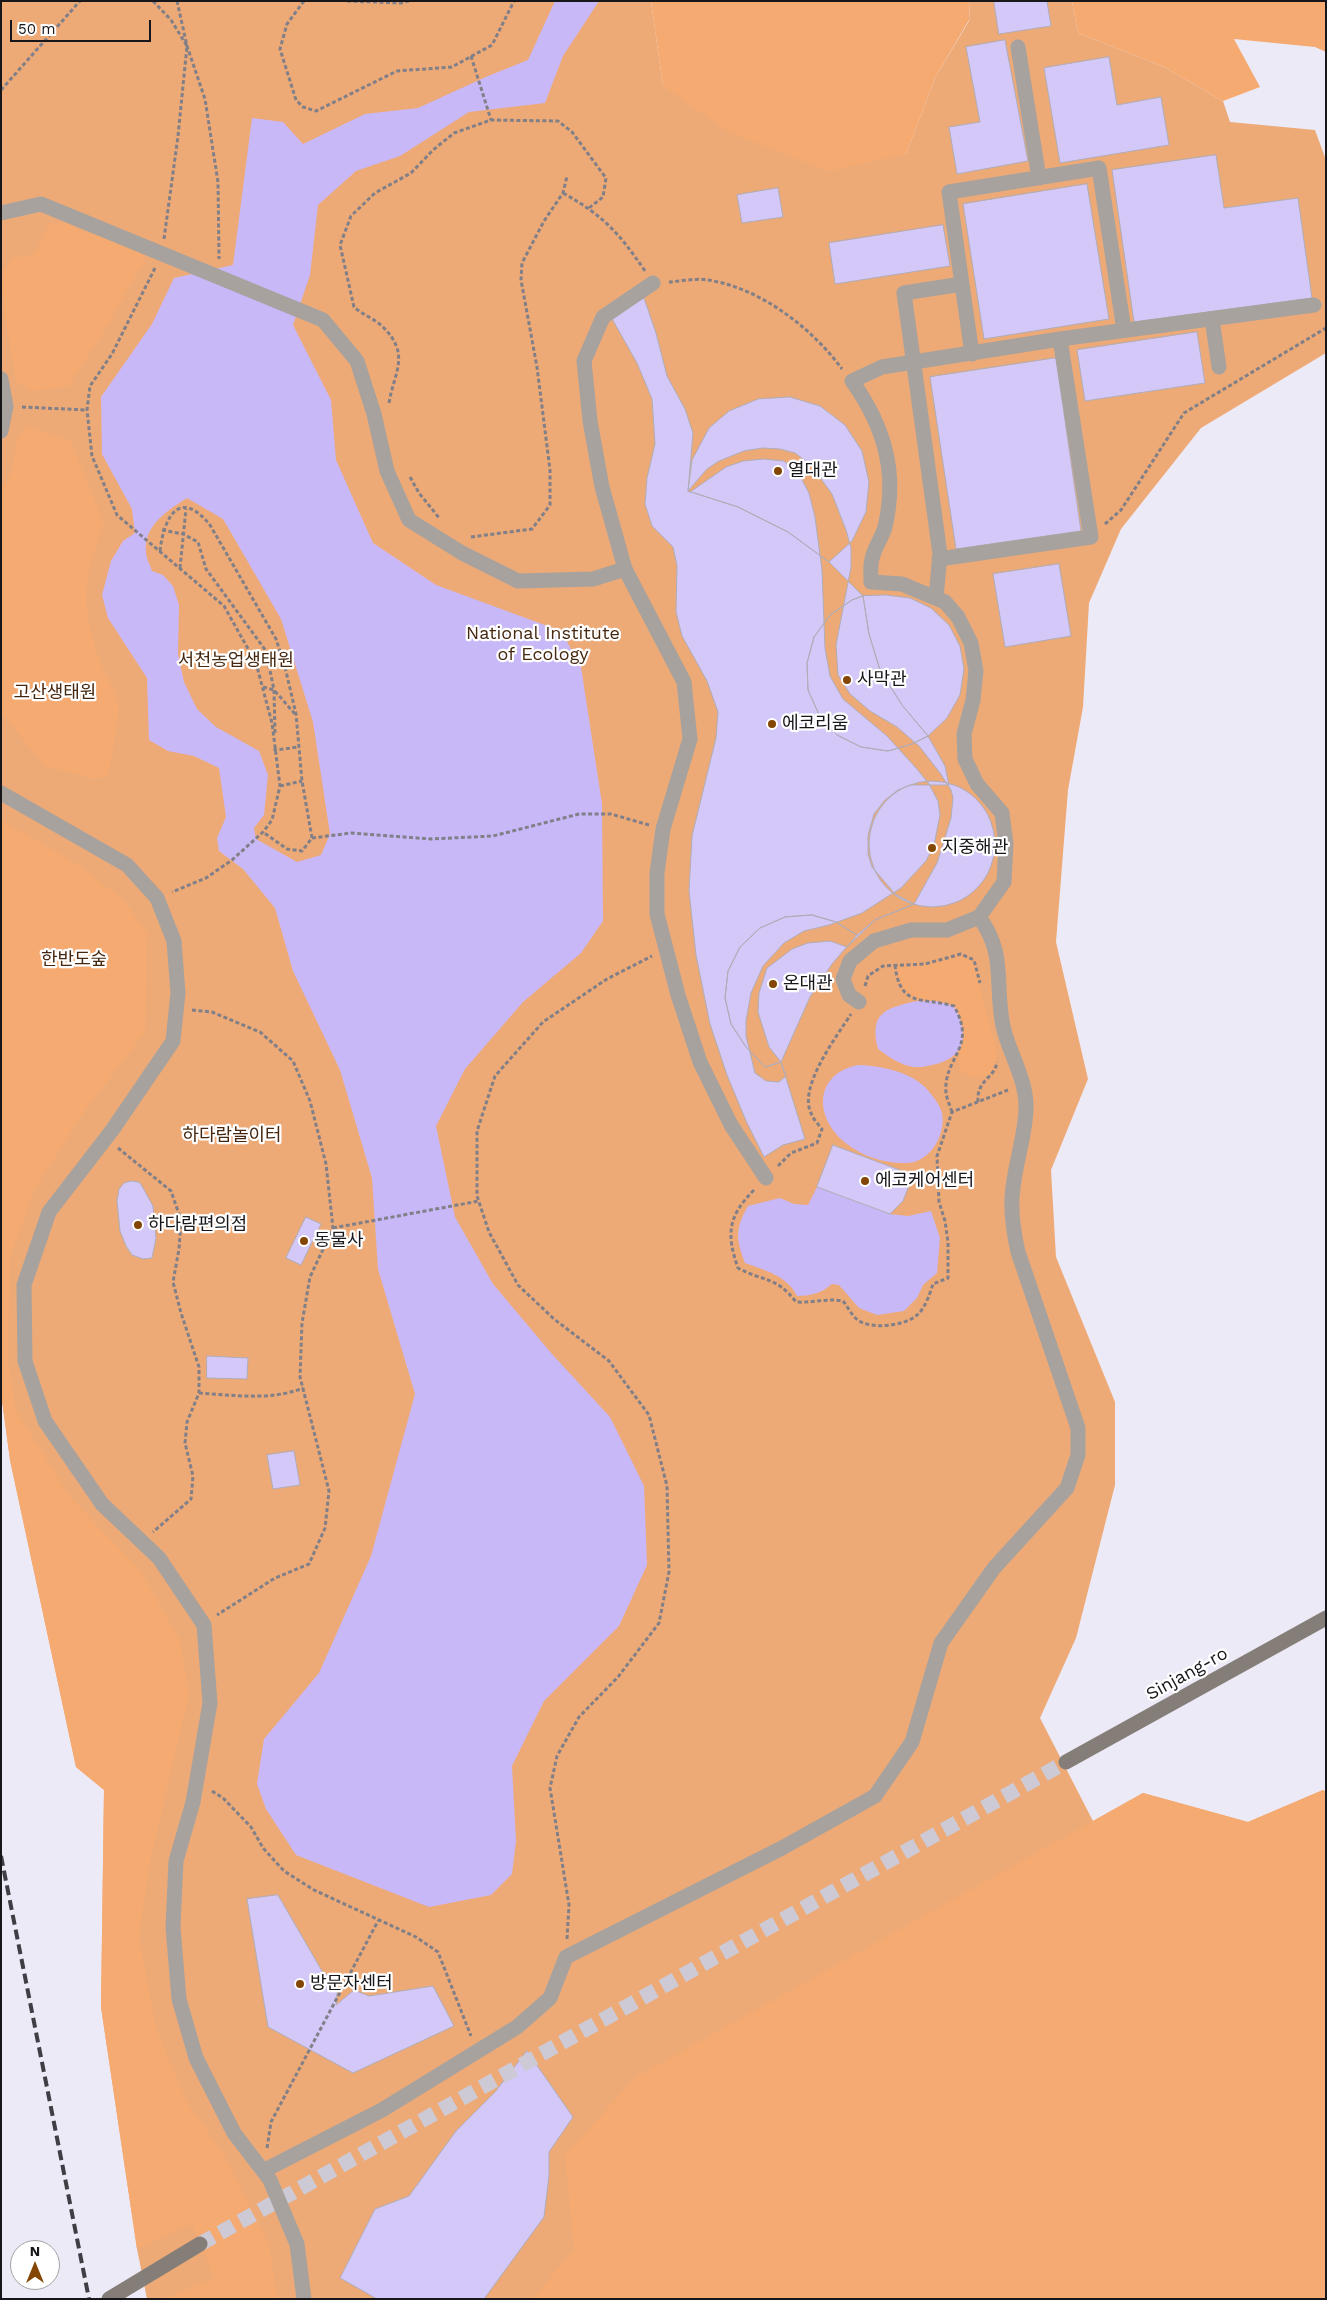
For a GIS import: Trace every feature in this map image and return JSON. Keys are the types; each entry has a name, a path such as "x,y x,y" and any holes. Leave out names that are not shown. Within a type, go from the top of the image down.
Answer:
{"street":[{"path":"1018,47 1039,178"},
{"path":"972,354 949,192 1099,168 1124,330"},
{"path":"1,213 41,204 323,320 357,361 374,414 387,471 408,520 462,553 518,581 593,579 625,569"},
{"path":"653,283 603,317 584,361 590,421 602,487 625,569 684,682 690,739 663,829 657,873 657,914 665,949 700,1062 731,1125 766,1178"},
{"path":"936,598 939,559 904,293 962,284"},
{"path":"859,1002 849,995 843,979 850,961 874,941 910,930 947,930 979,917 1004,882 1006,844 1002,813 977,784 965,759 964,734 974,700 976,671 971,643 958,617 946,602 902,584 871,582 872,559 885,528 891,483 883,436 865,399 852,381 882,367 1060,339 1314,305"},
{"path":"1212,319 1219,367"},
{"path":"939,559 1091,536 1060,339"},
{"path":"1,379 6,406 1,431"},
{"path":"1,793 127,864 157,898 174,941 178,993 173,1041 106,1139 49,1212 24,1286 25,1360 46,1421 102,1504 159,1558 204,1625 210,1703 193,1802 176,1861 173,1927 179,1999 196,2058 234,2133 270,2180 297,2244 304,2299"},
{"path":"263,2171 382,2110 517,2027 550,1998 566,1957 782,1848 875,1796 912,1742 941,1643 994,1568 1067,1488 1078,1455 1078,1428 1018,1252 1012,1227 1012,1197 1026,1129 1026,1106 1023,1085 1003,1027 998,993 998,955 992,934 979,917"},
{"name":"Sinjang-ro","path":"1066,1762 1326,1618"},
{"path":"109,2299 200,2244"}],"path":[{"path":"1,90 80,1"},
{"path":"153,1 171,20 187,46 178,136 162,254 112,354 90,386 87,410 92,456 117,515 135,533 160,551 224,606 256,663 272,723 280,786 272,820 263,832 232,860 206,878 157,898"},
{"path":"177,1 187,46 205,99 218,182 219,278"},
{"path":"304,1 287,24 280,49 296,100 304,107 316,111 397,71 452,67 492,45 514,1"},
{"path":"346,1 401,3 409,1"},
{"path":"472,56 491,120"},
{"path":"388,407 391,390 399,372 400,352 383,327 354,307 340,245 351,216 375,193 411,173 433,150 454,133 491,120 558,121 572,132 606,178 603,197 589,208"},
{"path":"463,534 472,538 532,529 550,505 550,470 537,367 521,280 522,263 544,221 563,193 567,176"},
{"path":"563,193 589,208 621,236 653,283 707,280 755,294 827,349 852,381"},
{"path":"1091,536 1121,510 1184,412 1326,328"},
{"path":"6,406 87,410"},
{"path":"409,476 419,493 446,525"},
{"path":"180,568 186,509"},
{"path":"160,551 162,530 167,518 178,510 199,511 210,525 276,638 296,714 302,781 312,838"},
{"path":"162,530 183,534 198,542 206,569 266,651 274,690 275,750"},
{"path":"262,687 274,690 296,714"},
{"path":"275,750 299,748"},
{"path":"280,786 302,781"},
{"path":"263,832 287,850 302,851 312,838 351,834 431,838 493,836 579,814 611,814 663,829"},
{"path":"566,1957 569,1905 550,1788 557,1756 579,1717 618,1677 659,1623 669,1572 667,1486 650,1414 609,1361 554,1319 518,1286 489,1232 479,1201 477,1131 495,1076 543,1022 607,979 665,949"},
{"path":"895,965 897,980 903,991 917,1001 936,1001 954,1006 961,1020 964,1039 949,1072 946,1092 952,1112 936,1156 939,1202 945,1221 948,1242 948,1278 933,1284 929,1296 917,1315 896,1325 875,1326 858,1320 844,1301 829,1298 816,1303 796,1302 787,1290 774,1280 752,1276 738,1268 731,1247 731,1227 737,1208 791,1153 817,1143 822,1130 810,1112 810,1089 819,1065 859,1002 868,976 883,966 895,965 925,964 961,954 974,960 979,973 981,989"},
{"path":"176,1008 212,1012 260,1032 293,1061 310,1101 326,1164 333,1228 310,1277 302,1323 300,1377 329,1491 325,1528 309,1564 275,1578 234,1603 204,1625"},
{"path":"978,1102 977,1092 982,1082 996,1067 997,1060"},
{"path":"952,1112 1023,1085"},
{"path":"106,1139 171,1191 181,1220 173,1282 199,1367 199,1394 187,1422 185,1443 193,1476 191,1499 142,1542"},
{"path":"333,1228 479,1201"},
{"path":"199,1394 270,1396 303,1388"},
{"path":"197,1780 223,1798 251,1827 264,1848 284,1871 314,1890 416,1937 438,1952 477,2052"},
{"path":"263,2171 271,2122 378,1920"}],"green space":[{"name":"National Institute of Ecology","path":"1,1 651,1 663,86 906,154 936,76 969,21 970,1 1072,1 1078,33 1164,67 1223,101 1230,122 1315,130 1326,160 1326,353 1201,428 1121,529 1089,603 1083,707 1068,790 1056,942 1088,1079 1051,1170 1056,1257 1115,1402 1115,1485 1076,1638 1040,1718 1093,1821 1143,1793 1248,1822 1323,1790 1326,1792 1326,2299 147,2299 137,2249 101,2007 104,1790 76,1767 10,1460 1,1393"},
{"path":"651,1 970,1 969,20 936,76 906,154 829,171 730,133 663,86"},
{"path":"1072,1 1326,1 1326,52 1315,47 1234,39 1260,87 1223,101 1164,67 1078,33"},
{"path":"65,222 87,234 121,240 144,252 145,263 132,281 110,322 69,386 33,391 16,382 3,301 3,274 14,257 31,256 49,224"},
{"name":"고산생태원","path":"26,426 70,440 104,523 88,576 87,606 93,640 118,703 117,728 108,776 93,779 44,765 1,713 1,491 12,471 17,437"},
{"name":"한반도숲","path":"1,820 74,862 124,900 147,933 145,1032 79,1119 35,1189 10,1257 8,1360 16,1410 71,1498 140,1570 180,1640 189,1695 150,1861 139,1937 156,2028 186,2101 225,2156 269,2244 277,2299 163,2299 214,2278 192,2224 137,2249 101,2007 104,1790 76,1767 10,1460 1,1393"},
{"path":"961,954 974,960 978,971 984,1005 997,1055 993,1072 982,1077 973,1077 961,1071 957,1054 964,1039 961,1020 936,1001 917,1001 903,991 897,979 895,965 925,964"},
{"path":"1323,1790 1326,1792 1326,2299 532,2299 574,2250 565,2155 636,2077 1143,1793 1248,1822"}],"shaded area":[{"path":"555,1 599,1 563,56 545,103 469,112 400,156 356,171 318,205 310,275 293,325 331,400 336,460 373,543 436,585 561,631 581,667 602,804 603,921 581,953 523,1002 465,1069 436,1126 455,1217 493,1284 552,1354 610,1417 644,1486 647,1565 619,1626 544,1701 512,1766 516,1841 512,1874 491,1895 429,1907 296,1855 266,1809 257,1784 264,1739 319,1673 371,1556 415,1394 378,1269 372,1178 340,1070 293,971 275,908 243,869 219,851 217,838 226,817 219,768 194,756 168,751 149,740 147,678 108,618 102,595 111,561 123,541 135,533 132,509 102,454 101,397 152,324 174,278 233,265 252,118 283,122 303,144 365,114 418,108 528,60","holes":["187,498 223,519 281,619 313,722 330,834 321,855 297,862 256,839 254,828 264,815 268,775 259,751 216,727 197,709 184,682 178,654 179,605 173,586 163,575 152,571 147,557 146,543 148,534 158,520"]},
{"path":"917,1001 936,1001 954,1006 959,1016 963,1035 962,1043 952,1057 944,1062 912,1067 897,1061 878,1049 876,1027 882,1014 896,1006"},
{"path":"858,1065 885,1068 902,1073 925,1087 935,1099 942,1113 942,1130 935,1146 923,1158 907,1163 876,1159 853,1149 836,1134 828,1122 824,1110 823,1098 826,1087 843,1070"},
{"name":"에코케어센터","path":"817,1187 890,1214 908,1216 931,1211 940,1238 937,1273 923,1285 917,1298 904,1311 877,1315 859,1308 839,1285 832,1284 816,1293 797,1296 788,1283 782,1279 745,1263 738,1234 741,1221 748,1206 780,1198 794,1204 808,1205"}],"building":[{"path":"994,1 1047,1 1051,26 999,34"},
{"path":"1005,40 1028,161 957,174 949,127 980,122 966,47"},
{"path":"1109,57 1117,105 1161,97 1169,145 1060,163 1044,68"},
{"path":"1216,155 1224,208 1298,198 1312,298 1134,322 1112,170"},
{"path":"1087,184 1109,319 984,339 963,204"},
{"path":"778,188 783,217 742,223 737,195"},
{"path":"943,225 950,266 835,284 829,243"},
{"name":"에코리움","path":"644,298 656,333 667,376 685,409 693,433 688,491 738,507 788,532 829,562 863,596 852,600 830,615 814,637 807,663 808,690 821,719 837,735 861,747 888,751 912,744 928,736 945,766 949,785 911,785 898,790 885,800 874,814 868,835 868,854 872,867 895,894 914,904 875,920 857,935 836,922 812,915 785,917 760,928 740,947 728,971 725,998 731,1024 746,1047 765,1067 781,1062 805,1139 783,1145 764,1157 746,1121 727,1075 710,1024 696,955 689,891 692,836 716,738 718,712 707,681 682,636 676,612 677,566 673,547 652,526 645,504 647,478 655,444 652,399 637,363 611,317"},
{"path":"1197,332 1205,383 1085,401 1077,350"},
{"path":"1056,358 1081,531 956,549 930,377"},
{"name":"열대관","path":"790,397 820,406 845,425 862,451 869,482 866,512 852,541 829,562 788,532 738,507 688,491 692,460 709,428 729,411 758,399"},
{"path":"763,448 780,449 795,453 811,465 832,494 846,530 851,548 851,567 836,645 838,675 850,694 870,711 897,727 919,746 940,773 951,790 953,798 951,818 937,863 914,904 875,920 847,947 830,941 808,943 792,949 767,968 759,993 758,1012 769,1047 781,1062 786,1076 779,1082 766,1081 755,1073 746,1036 746,1021 751,993 763,966 784,943 804,931 829,925 862,913 901,888 926,861 934,845 940,815 938,801 929,784 887,736 843,699 830,676 825,648 822,570 815,517 809,493 798,472 784,461 763,459 743,461 726,467 690,492 688,491 707,469 719,461 744,451"},
{"path":"1059,564 1071,636 1005,647 993,574"},
{"name":"에코리움","path":"886,595 910,598 931,608 949,625 960,646 964,669 960,695 947,718 928,736 902,705 880,670 869,634 863,596"},
{"name":"사막관","path":"863,596 869,634 880,670 902,705 928,736 912,744 888,751 861,747 837,735 821,719 808,690 807,663 814,637 830,615 852,600"},
{"name":"지중해관","path":"932,781 956,786 976,800 990,820 995,844 990,868 976,888 956,902 932,907 908,902 888,888 874,868 869,844 874,820 888,800 908,786"},
{"name":"온대관","path":"812,915 836,922 857,935 832,964 810,997 781,1062 765,1067 746,1047 731,1024 725,998 728,971 740,947 760,928 785,917"},
{"name":"에코케어센터","path":"833,1145 913,1175 903,1201 890,1214 817,1187"},
{"name":"하다람편의점","path":"139,1182 153,1206 156,1238 152,1258 143,1259 132,1255 120,1231 117,1201 119,1189 124,1183"},
{"name":"동물사","path":"306,1217 321,1224 301,1265 286,1258"},
{"path":"207,1356 248,1358 247,1379 207,1378"},
{"path":"294,1451 300,1485 273,1489 267,1455"},
{"name":"방문자센터","path":"278,1895 322,1971 338,1982 336,2005 354,1990 369,1996 433,1986 454,2026 353,2073 268,2027 247,1899"},
{"path":"527,2051 573,2117 549,2152 549,2176 544,2217 484,2299 377,2299 340,2278 375,2209 409,2196 456,2131 495,2092"}],"tunnel":[{"path":"200,2244 1066,1762"}],"railway":[{"path":"1,1856 89,2299"}],"place":[{"name":"열대관","path":"778,471"},
{"name":"사막관","path":"847,680"},
{"name":"에코리움","path":"772,724"},
{"name":"지중해관","path":"932,848"},
{"name":"온대관","path":"773,984"},
{"name":"에코케어센터","path":"865,1181"},
{"name":"하다람편의점","path":"138,1225"},
{"name":"동물사","path":"304,1241"},
{"name":"방문자센터","path":"300,1984"}],"park label":[{"name":"서천농업생태원","path":"236,661"},
{"name":"하다람놀이터","path":"232,1136"}]}
